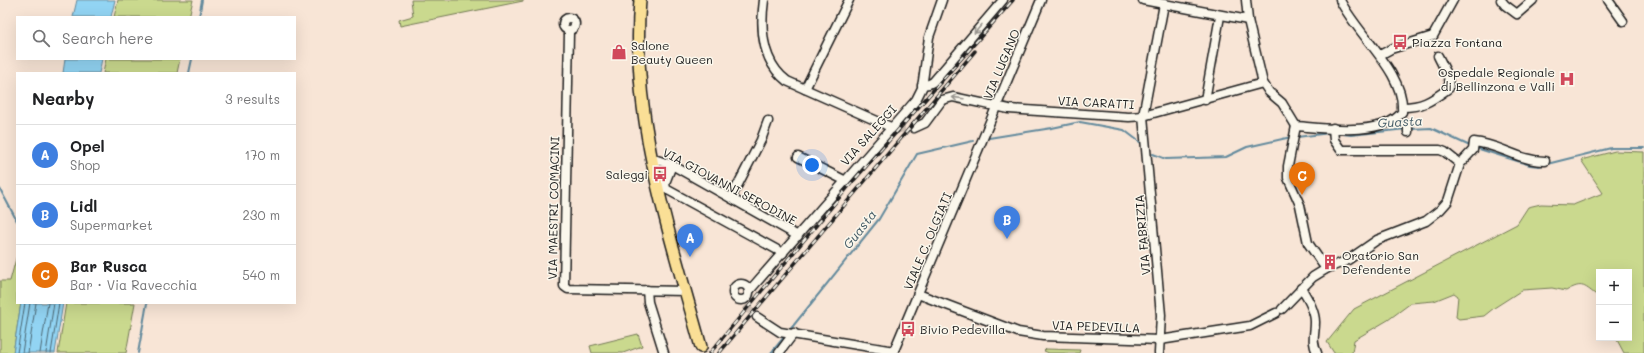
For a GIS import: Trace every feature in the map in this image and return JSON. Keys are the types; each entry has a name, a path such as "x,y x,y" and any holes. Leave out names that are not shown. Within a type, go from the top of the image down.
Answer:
{"main road":[{"path":"640,0 640,74 644,118 651,158 701,347"}],"street":[{"path":"764,0 762,29 764,46 769,61 781,76 805,89 894,128"},
{"path":"805,89 849,0"},
{"name":"VIA SALEGGI","path":"749,291 747,286 742,284 734,287 732,292 734,297 743,304 749,291 798,236 844,180 894,128 916,100 922,84 929,37 942,0"},
{"path":"922,84 929,84 933,82 1003,0"},
{"name":"VIA LUGANO","path":"983,137 1041,0"},
{"path":"1143,0 1220,16 1248,20"},
{"path":"1246,0 1248,20 1263,83 1269,92 1282,103 1295,133 1288,166 1289,183 1300,205 1308,244 1326,269"},
{"path":"1295,133 1333,132 1405,124 1397,86 1380,55 1360,31 1340,0"},
{"path":"1380,55 1400,45 1433,36 1453,0"},
{"path":"1501,0 1517,14 1533,0"},
{"path":"1608,0 1623,21"},
{"name":"VIA FABRIZIA","path":"1159,353 1161,315 1143,116 1164,4"},
{"path":"1205,100 1220,16"},
{"name":"VIA MAESTRI COMACINI","path":"569,32 563,282 568,288 686,291"},
{"path":"1402,107 1415,107 1429,102 1449,88 1448,76 1438,56"},
{"name":"VIA CARATTI","path":"914,128 924,124 940,102 945,99 959,98 996,107 1097,115 1143,116 1263,83"},
{"path":"731,198 761,140 768,121"},
{"path":"1333,132 1338,148 1341,150 1440,150 1445,152 1460,164"},
{"name":"VIALE C. OLGIATI","path":"893,352 983,137"},
{"name":"VIA PEDEVILLA","path":"918,294 992,323 1027,334 1044,336 1160,340 1250,326 1279,311 1313,277 1326,269 1348,260 1377,240 1430,218 1448,201 1460,164 1474,145 1488,144 1530,160 1545,161"},
{"path":"798,157 844,180"},
{"name":"VIA GIOVANNI SERODINE","path":"651,158 672,165 798,236"},
{"path":"672,165 665,183 666,189 783,253"},
{"path":"1301,288 1306,296 1315,321 1312,338 1318,353"},
{"path":"647,290 648,302 664,353"},
{"path":"756,317 780,332 893,352"},
{"path":"779,353 792,333"}],"green space":[{"path":"118,0 193,0 189,16 114,16"},
{"path":"411,0 523,1 400,26 399,20 413,16"},
{"path":"106,60 180,60 177,72 103,72"},
{"path":"1615,151 1644,152 1644,353 1624,353 1618,341 1632,341 1632,269 1596,269 1596,295 1583,286 1576,286 1566,291 1552,288 1522,290 1484,316 1459,319 1456,317 1458,296 1454,293 1434,301 1411,303 1388,320 1354,340 1352,353 1334,353 1327,342 1354,309 1517,224 1528,207 1541,204 1573,205 1603,193 1581,160"},
{"path":"16,259 16,304 21,304 13,353 0,353 0,281 10,281"},
{"path":"66,304 135,304 126,353 58,353"},
{"path":"638,334 642,346 623,353 592,353 590,346"},
{"path":"1046,349 1080,350 1079,353 1049,353 1044,351"}],"water":[{"path":"77,0 115,0 111,16 73,16"},
{"path":"65,60 102,60 99,72 63,72"},
{"path":"21,304 63,304 55,353 13,353"}],"waterway":[{"path":"199,16 202,0"},
{"path":"189,72 192,60"},
{"name":"Guasta","path":"989,138 1080,122 1124,130 1141,143"},
{"name":"Guasta","path":"1410,129 1431,128 1472,147"},
{"name":"Guasta","path":"1335,133 1351,135 1406,129"},
{"name":"Guasta","path":"1297,137 1330,133"},
{"name":"Guasta","path":"1153,154 1166,159 1226,157 1247,147 1291,137"},
{"name":"Guasta","path":"789,331 879,219 917,154 973,141"},
{"name":"Guasta","path":"1476,148 1530,165 1539,166 1611,148 1644,148"},
{"path":"0,189 16,219"},
{"path":"138,353 147,304"},
{"name":"Guasta","path":"771,353 785,336"}],"tunnel":[{"path":"897,129 914,128"},
{"path":"745,306 757,317"}],"railway":[{"path":"710,353 854,180 1013,0"},
{"path":"719,353 975,51"}],"place":[{"name":"Piazza Fontana","path":"1400,42"},
{"name":"Salone Beauty Queen","path":"619,52"},
{"name":"Ospedale Regionale di Bellinzona e Valli","path":"1567,79"},
{"name":"Saleggi","path":"660,174"},
{"name":"Bar Rusca","path":"1302,195"},
{"name":"Lidl","path":"1007,239"},
{"name":"Opel","path":"690,257"},
{"name":"Oratorio San Defendente","path":"1330,262"},
{"name":"Bivio Pedevilla","path":"908,329"}]}
